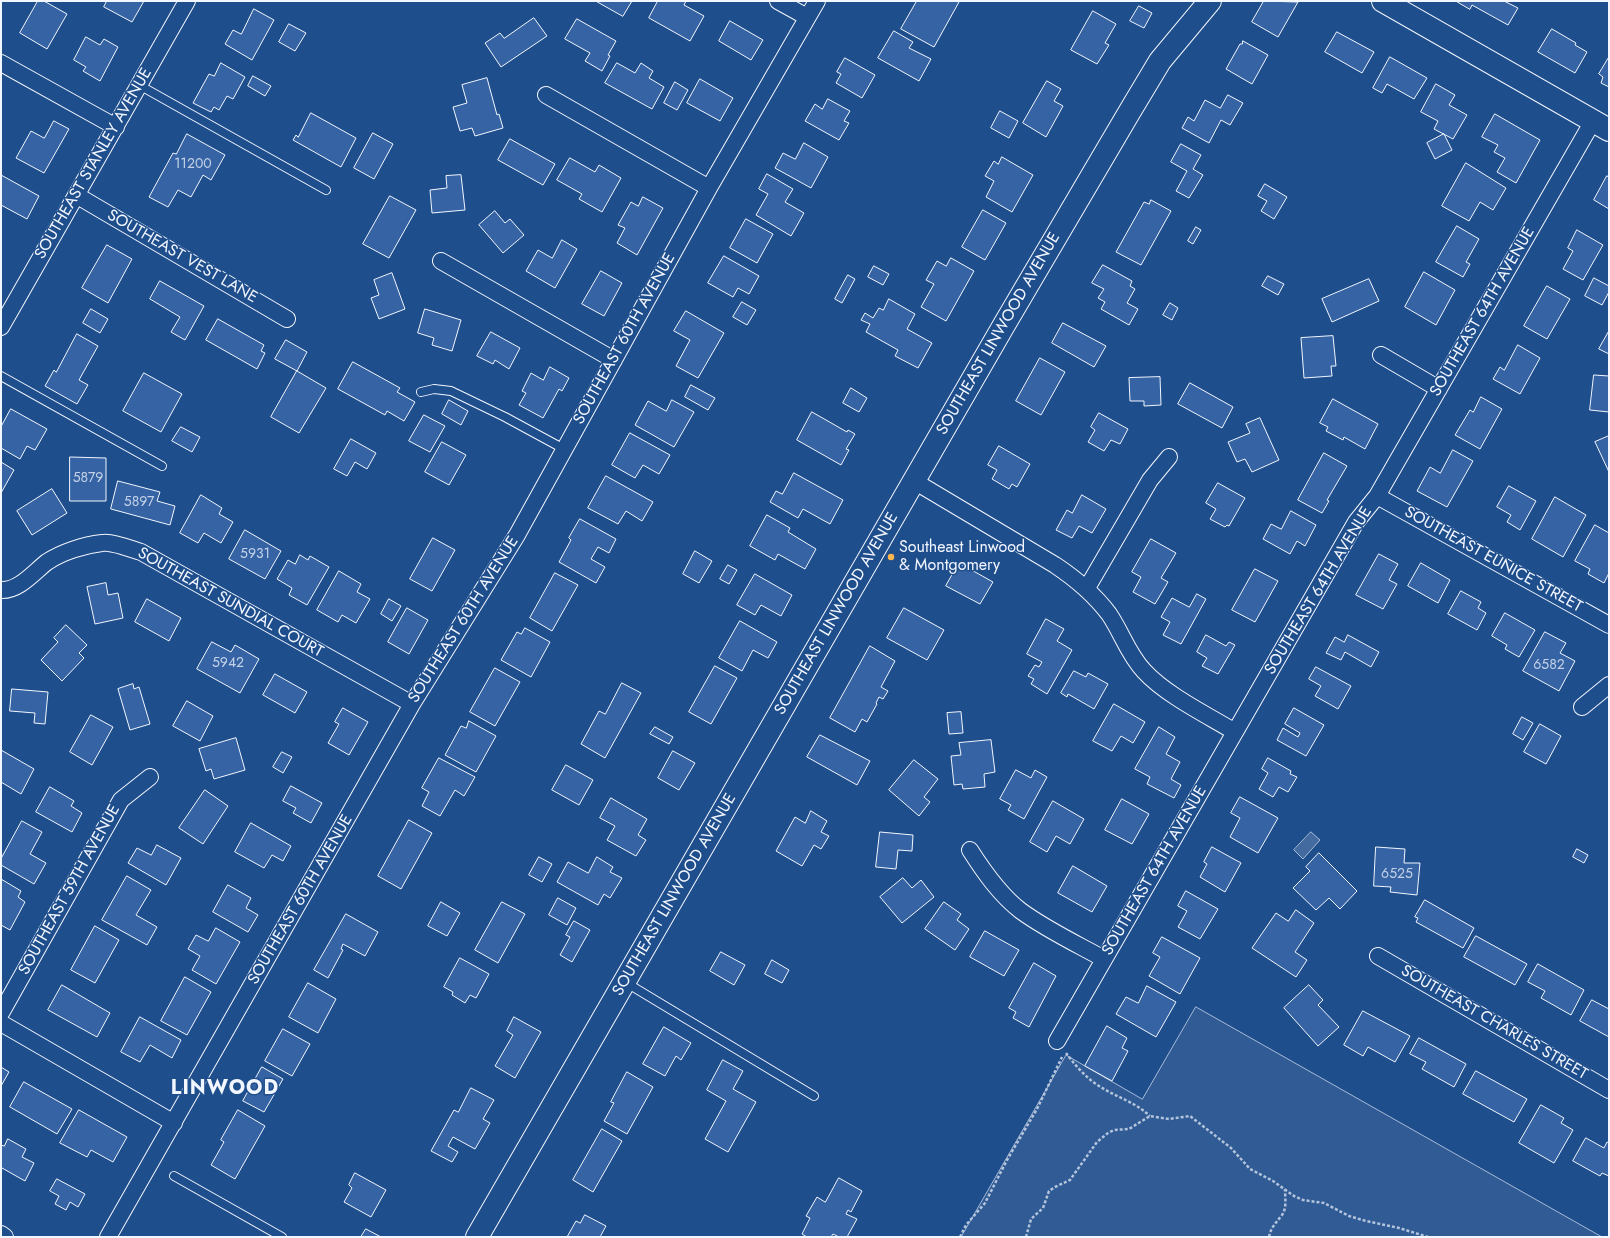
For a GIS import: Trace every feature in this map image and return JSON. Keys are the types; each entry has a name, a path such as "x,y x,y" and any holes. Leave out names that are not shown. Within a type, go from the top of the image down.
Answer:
{"main road":[{"name":"SOUTHEAST LINWOOD AVENUE","path":"477,1237 1004,325 1159,64 1210,1"},
{"path":"1383,1 1601,125"}],"street":[{"name":"SOUTHEAST STANLEY AVENUE","path":"1,327 116,128 187,1"},
{"path":"778,1 807,18"},
{"name":"SOUTHEAST 60TH AVENUE","path":"108,1237 412,704 517,535 709,188 817,1"},
{"path":"1,63 116,128"},
{"path":"546,95 709,188"},
{"name":"SOUTHEAST 64TH AVENUE","path":"1057,1041 1356,522 1377,496 1439,389 1601,125"},
{"name":"SOUTHEAST VEST LANE","path":"76,195 287,319"},
{"path":"441,261 614,360"},
{"path":"1381,355 1439,389"},
{"path":"1087,588 1150,480 1169,457"},
{"path":"914,481 1056,564 1087,588 1109,614 1131,656 1144,672 1160,686 1235,732"},
{"name":"SOUTHEAST EUNICE STREET","path":"1377,496 1609,625"},
{"name":"SOUTHEAST SUNDIAL COURT","path":"1,590 5,590 23,583 48,562 70,551 104,542 141,552 412,704"},
{"path":"1582,707 1609,685"},
{"name":"SOUTHEAST 59TH AVENUE","path":"1,1013 121,800 150,777"},
{"path":"970,850 986,873 1021,911 1104,959"},
{"name":"SOUTHEAST CHARLES STREET","path":"1378,956 1609,1090"},
{"path":"1,1023 174,1123"},
{"path":"1,1234 5,1237"}],"lane":[{"path":"139,85 326,190"},
{"path":"1,376 162,466"},
{"path":"421,392 426,389 451,391 505,417 564,449"},
{"path":"625,981 814,1096"},
{"path":"174,1176 282,1237"}],"path":[{"path":"960,1237 966,1225 985,1203 1007,1160 1037,1109 1065,1051 1075,1066 1098,1085 1134,1103 1150,1116 1169,1119 1190,1116 1232,1148 1250,1169 1285,1189 1294,1196 1303,1200 1324,1203 1355,1218 1399,1228 1428,1237"},
{"path":"1026,1237 1031,1219 1043,1208 1050,1191 1055,1186 1070,1180 1097,1142 1108,1132 1129,1129 1150,1116"},
{"path":"1269,1237 1272,1228 1282,1214 1285,1206 1285,1189"}],"shaded area":[{"path":"1311,832 1320,840 1303,859 1294,850"},
{"path":"1196,1007 1602,1237 961,1237 1066,1055 1142,1099"}],"building":[{"path":"38,1 44,1 67,14 47,49 20,33"},
{"path":"107,1 144,1 132,22 104,7"},
{"path":"596,1 632,1 623,16"},
{"path":"658,1 686,1 684,5 704,16 690,41 649,18"},
{"path":"917,1 959,2 934,47 901,29"},
{"path":"1264,1 1298,2 1278,37 1252,22"},
{"path":"1456,1 1504,1 1518,8 1508,25 1472,5 1470,9"},
{"path":"1139,6 1152,13 1144,28 1130,21"},
{"path":"254,9 274,20 252,60 225,44 233,30 241,34"},
{"path":"1093,11 1116,24 1105,43 1109,45 1097,64 1071,50"},
{"path":"534,18 547,36 501,67 485,43 500,33 504,38"},
{"path":"577,19 616,41 608,55 610,56 602,71 585,61 590,53 565,39"},
{"path":"730,21 763,40 751,60 719,41"},
{"path":"289,24 306,33 295,51 279,42"},
{"path":"1552,29 1576,43 1575,45 1587,52 1575,73 1538,52"},
{"path":"894,31 913,42 909,48 931,59 919,81 878,58"},
{"path":"1337,32 1374,52 1362,73 1325,52"},
{"path":"86,37 100,45 104,39 118,47 100,81 83,71 86,67 74,60"},
{"path":"1243,41 1268,55 1252,84 1226,69"},
{"path":"1390,57 1427,78 1414,99 1387,84 1382,93 1373,88"},
{"path":"1609,57 1609,87 1601,83 1603,77 1599,74"},
{"path":"845,58 875,75 862,98 836,83 841,74 837,72"},
{"path":"221,63 245,77 233,99 227,96 219,110 214,107 211,112 193,103 209,74 214,76"},
{"path":"617,63 635,73 641,63 653,71 649,78 664,87 652,109 605,83"},
{"path":"253,76 271,86 265,96 248,86"},
{"path":"487,78 497,115 499,114 503,128 475,136 472,128 460,131 453,107 467,103 462,85"},
{"path":"700,79 733,98 720,121 687,103"},
{"path":"1047,81 1061,89 1054,101 1063,106 1046,137 1023,123"},
{"path":"675,82 688,90 677,110 664,103"},
{"path":"1436,84 1455,95 1449,105 1467,115 1453,139 1434,129 1438,121 1421,112"},
{"path":"1228,95 1243,103 1230,125 1221,120 1209,143 1182,128 1188,117 1194,121 1205,100 1220,108"},
{"path":"828,99 850,111 844,121 849,123 839,140 805,121 815,104 822,109"},
{"path":"1000,111 1018,121 1009,138 991,128"},
{"path":"311,113 356,138 341,167 293,140 296,135 298,137"},
{"path":"1495,114 1540,140 1516,183 1497,172 1505,158 1494,152 1498,145 1482,137"},
{"path":"54,121 69,129 44,173 16,158 31,131 44,138"},
{"path":"373,133 393,144 374,179 354,168"},
{"path":"187,134 225,155 211,180 203,175 191,197 178,190 168,207 149,197 173,153 176,154"},
{"path":"1444,134 1452,150 1435,159 1427,143"},
{"path":"510,139 555,164 543,185 498,160"},
{"path":"804,143 828,157 811,188 775,168 783,153 795,159"},
{"path":"1181,144 1201,155 1193,169 1203,175 1189,198 1176,191 1187,171 1171,162"},
{"path":"1002,157 1033,175 1012,212 986,197 994,181 985,176 994,161 998,164"},
{"path":"570,158 595,172 599,165 621,178 602,212 579,199 582,194 557,180"},
{"path":"1466,163 1506,188 1493,210 1480,202 1469,221 1442,206"},
{"path":"767,174 793,189 785,202 804,213 791,236 756,215 768,194 759,189"},
{"path":"1,175 39,196 27,219 1,205"},
{"path":"461,175 465,210 432,213 430,190 447,188 446,176"},
{"path":"1607,176 1609,177 1609,209 1594,200"},
{"path":"1265,184 1287,197 1274,219 1261,211 1267,201 1258,196"},
{"path":"390,196 416,210 389,258 363,244"},
{"path":"643,197 663,208 637,255 617,243 625,228 618,225 631,202 638,206"},
{"path":"1151,200 1171,211 1141,265 1116,252 1144,202 1149,204"},
{"path":"983,210 1006,223 985,260 962,247"},
{"path":"495,211 505,223 510,219 524,235 503,253 479,225"},
{"path":"746,219 773,234 757,263 730,248"},
{"path":"1457,226 1479,239 1466,262 1470,264 1463,277 1436,262"},
{"path":"1196,227 1201,230 1193,244 1188,241"},
{"path":"1577,230 1603,245 1583,280 1563,269 1573,251 1568,248"},
{"path":"562,240 577,249 555,288 526,271 538,250 552,258"},
{"path":"107,245 132,259 108,303 82,288"},
{"path":"724,256 759,276 749,294 738,288 733,297 708,283"},
{"path":"951,258 974,271 946,321 921,307 934,284 926,280 937,261 946,266"},
{"path":"1103,265 1132,281 1130,286 1135,289 1127,303 1138,309 1129,325 1101,309 1105,302 1098,298 1104,289 1092,283"},
{"path":"874,266 889,274 883,285 868,277"},
{"path":"601,271 622,283 604,316 582,304"},
{"path":"1424,272 1455,290 1436,325 1405,307"},
{"path":"392,273 405,309 379,319 371,298 379,295 374,280"},
{"path":"848,275 855,279 842,303 835,299"},
{"path":"1268,276 1284,284 1278,295 1262,286"},
{"path":"1594,278 1609,286 1609,292 1602,305 1585,296"},
{"path":"1369,279 1379,301 1332,322 1322,299"},
{"path":"160,281 204,306 185,340 171,332 180,317 150,299"},
{"path":"1547,286 1570,299 1547,339 1524,326"},
{"path":"889,299 915,314 907,329 932,343 918,368 895,356 898,350 866,332 870,324 861,320 865,313 873,318 879,308 883,310"},
{"path":"742,302 756,310 747,325 733,317"},
{"path":"1170,303 1178,308 1172,320 1163,315"},
{"path":"91,309 108,319 100,333 83,323"},
{"path":"425,309 461,320 452,351 432,345 434,338 418,333"},
{"path":"686,311 724,333 698,378 676,366 690,340 674,331"},
{"path":"218,319 264,345 261,351 265,353 257,369 206,340"},
{"path":"1063,323 1106,346 1094,367 1052,343"},
{"path":"1609,331 1609,354 1599,349"},
{"path":"491,332 520,348 509,369 495,360 493,364 477,356"},
{"path":"77,334 98,346 79,380 88,385 77,404 45,386 54,370 56,372"},
{"path":"1333,336 1336,366 1331,366 1332,376 1304,378 1301,338"},
{"path":"286,340 307,352 297,371 275,359"},
{"path":"1518,345 1540,358 1520,394 1493,379 1500,367 1504,370"},
{"path":"1040,358 1065,372 1041,415 1016,401"},
{"path":"353,362 400,388 397,392 415,402 404,421 387,411 385,415 338,389"},
{"path":"550,367 569,378 562,391 559,389 543,418 519,405 526,393 522,391 531,373 543,380"},
{"path":"297,371 326,388 299,433 271,417"},
{"path":"144,373 182,394 161,432 123,411"},
{"path":"1594,375 1609,376 1609,412 1590,410"},
{"path":"1160,377 1161,405 1144,406 1144,401 1130,401 1129,378"},
{"path":"1190,383 1233,407 1222,428 1178,404"},
{"path":"691,385 715,398 708,410 685,397"},
{"path":"851,388 867,398 859,412 843,403"},
{"path":"1481,397 1502,409 1480,449 1455,435 1470,410 1473,412"},
{"path":"1333,399 1378,424 1365,449 1344,437 1343,440 1326,431 1328,427 1320,423"},
{"path":"449,400 468,411 461,425 442,414"},
{"path":"672,400 694,412 674,447 635,425 648,401 666,411"},
{"path":"11,409 47,429 35,450 27,446 20,459 1,448 1,427"},
{"path":"812,412 847,432 848,430 855,434 846,449 849,450 841,465 797,440"},
{"path":"1099,413 1128,429 1120,444 1111,440 1104,451 1088,442 1095,430 1091,427"},
{"path":"424,415 445,426 430,452 409,441"},
{"path":"1260,418 1279,460 1252,472 1245,459 1237,462 1228,442 1250,433 1246,424"},
{"path":"181,427 200,437 192,452 172,441"},
{"path":"630,433 670,455 659,474 643,465 635,478 612,465"},
{"path":"1609,436 1609,472 1595,442"},
{"path":"351,439 376,453 367,469 355,462 347,476 334,469"},
{"path":"442,442 466,455 449,485 425,472"},
{"path":"999,446 1030,464 1017,487 1012,484 1009,489 992,479 997,470 988,465"},
{"path":"1453,450 1473,461 1447,507 1417,491 1430,467 1440,473"},
{"path":"1324,453 1347,466 1327,500 1329,501 1322,513 1298,500"},
{"path":"70,457 106,458 106,501 70,501"},
{"path":"1,462 14,470 1,493"},
{"path":"794,473 843,500 830,524 803,509 798,518 770,502 776,491 782,494"},
{"path":"606,476 653,502 642,521 626,511 618,524 588,508"},
{"path":"118,481 160,492 157,501 175,506 170,525 111,509"},
{"path":"1218,483 1245,498 1229,526 1227,525 1225,527 1210,519 1216,509 1206,503"},
{"path":"1509,486 1536,501 1520,530 1507,522 1511,515 1497,507"},
{"path":"52,489 67,513 32,535 17,511"},
{"path":"201,495 222,508 219,514 233,522 221,543 204,533 198,543 180,533"},
{"path":"1082,495 1106,509 1092,533 1079,526 1072,538 1056,530 1067,510 1072,513"},
{"path":"1555,497 1586,515 1563,557 1532,539"},
{"path":"1291,511 1316,525 1305,546 1297,541 1290,554 1263,539 1271,524 1281,529"},
{"path":"767,515 790,528 788,532 816,549 805,569 778,554 775,560 750,546"},
{"path":"580,519 616,539 609,553 598,547 591,559 605,567 596,583 559,562 571,540 569,538"},
{"path":"1595,525 1609,533 1609,573 1604,583 1588,574 1590,569 1575,561"},
{"path":"245,530 281,551 265,579 229,559"},
{"path":"433,538 455,550 432,591 410,579"},
{"path":"1151,539 1176,553 1161,578 1168,582 1155,604 1133,592 1141,577 1132,572"},
{"path":"695,551 712,561 699,583 683,574"},
{"path":"1379,554 1398,564 1389,580 1397,584 1383,609 1356,595"},
{"path":"300,555 308,560 310,556 329,567 307,605 289,595 292,588 277,579 288,560 295,564"},
{"path":"959,563 993,582 980,604 946,586"},
{"path":"1421,563 1450,580 1438,603 1408,586"},
{"path":"728,565 737,570 729,584 720,579"},
{"path":"1255,569 1278,581 1255,622 1232,610"},
{"path":"339,571 361,584 357,592 370,599 356,623 342,615 338,622 317,610"},
{"path":"555,573 578,585 552,631 530,618"},
{"path":"755,574 792,595 781,616 761,605 755,615 737,605"},
{"path":"106,583 108,595 118,593 123,618 95,624 87,587"},
{"path":"1461,591 1481,602 1478,608 1486,613 1477,630 1448,614"},
{"path":"1197,594 1206,599 1181,644 1163,635 1170,622 1161,617 1172,598 1189,607"},
{"path":"147,599 181,618 169,641 135,622"},
{"path":"389,599 401,606 392,621 381,614"},
{"path":"407,608 428,620 409,654 388,642"},
{"path":"904,608 944,630 927,660 887,638"},
{"path":"1505,613 1535,630 1519,657 1505,649 1507,645 1492,636"},
{"path":"1046,619 1064,629 1057,641 1072,650 1047,694 1031,684 1034,679 1028,676 1035,665 1039,667 1042,662 1027,654"},
{"path":"740,621 777,642 768,658 753,650 742,671 719,658"},
{"path":"66,625 87,645 79,653 84,658 62,681 41,660 58,642 54,638"},
{"path":"525,628 550,642 531,677 501,660 517,632 521,634"},
{"path":"1545,632 1566,643 1560,653 1575,661 1559,691 1523,671"},
{"path":"1206,635 1226,646 1229,642 1235,645 1218,674 1202,666 1207,658 1197,652"},
{"path":"1348,635 1379,652 1371,667 1345,652 1341,660 1326,653 1335,637 1344,642"},
{"path":"212,642 231,652 235,645 259,659 240,693 197,669"},
{"path":"870,646 895,661 881,687 888,691 883,699 879,697 876,703 877,704 867,722 862,719 855,732 830,718"},
{"path":"715,666 737,678 711,724 689,712"},
{"path":"1316,667 1351,686 1338,709 1315,696 1321,686 1309,679"},
{"path":"495,668 520,682 495,726 470,712"},
{"path":"1074,671 1086,677 1088,673 1108,684 1094,709 1068,694 1067,697 1061,693"},
{"path":"275,674 307,692 295,713 263,695"},
{"path":"622,683 641,693 605,758 581,744 599,711 605,714"},
{"path":"133,684 134,689 139,687 150,724 130,730 118,689"},
{"path":"12,689 48,692 45,724 34,723 35,713 10,711"},
{"path":"187,701 213,716 200,741 173,726"},
{"path":"1114,704 1145,722 1133,743 1121,736 1112,751 1093,741"},
{"path":"343,708 368,722 349,755 328,743 339,724 335,722"},
{"path":"1294,708 1324,725 1306,756 1277,740 1283,728 1298,737 1300,733 1285,724"},
{"path":"961,712 963,733 949,734 947,713"},
{"path":"91,715 113,727 92,765 70,752"},
{"path":"1522,717 1533,723 1523,740 1513,734"},
{"path":"469,721 496,736 476,772 445,755 461,726 466,728"},
{"path":"1540,724 1561,736 1546,764 1524,752"},
{"path":"655,727 673,737 669,744 650,734"},
{"path":"1159,727 1175,737 1166,754 1180,762 1171,779 1181,785 1174,798 1147,784 1150,777 1135,769"},
{"path":"820,735 870,761 857,785 807,757"},
{"path":"236,738 245,770 214,779 211,769 206,771 199,749"},
{"path":"991,740 995,772 984,774 985,787 963,789 962,784 954,785 951,756 961,755 959,743"},
{"path":"1,750 34,769 21,794 1,782"},
{"path":"673,751 695,763 679,790 658,778"},
{"path":"282,752 292,757 283,773 273,767"},
{"path":"439,758 475,777 464,796 455,790 440,816 422,806 429,792 422,788"},
{"path":"1268,758 1291,771 1290,774 1297,777 1288,792 1279,787 1273,797 1259,789 1268,773 1262,769"},
{"path":"914,760 938,779 924,797 930,802 919,816 889,790"},
{"path":"566,765 593,780 579,805 552,790"},
{"path":"1016,770 1031,778 1035,770 1047,777 1024,819 1008,810 1011,805 1000,799"},
{"path":"291,786 322,803 311,823 293,813 296,808 283,801"},
{"path":"50,787 74,801 71,806 82,813 72,832 36,812"},
{"path":"205,790 228,806 203,844 179,828"},
{"path":"1240,797 1278,818 1258,853 1230,837 1240,818 1231,813"},
{"path":"611,798 647,819 638,835 646,840 636,856 607,840 615,826 600,818"},
{"path":"1122,799 1149,814 1132,844 1105,830"},
{"path":"1053,801 1084,819 1070,844 1056,836 1047,852 1030,842"},
{"path":"811,811 827,821 821,832 829,836 821,849 814,845 802,866 776,851 795,817 805,823"},
{"path":"409,820 432,833 401,889 378,876"},
{"path":"22,821 42,832 30,854 46,863 34,884 1,865 1,859"},
{"path":"251,823 291,846 283,861 272,855 264,868 235,852"},
{"path":"880,832 913,835 912,851 898,850 896,869 876,867"},
{"path":"157,845 181,858 166,885 128,863 137,848 151,855"},
{"path":"1212,847 1241,863 1225,892 1200,877 1207,864 1204,862"},
{"path":"1376,847 1405,849 1404,863 1420,863 1417,895 1390,892 1391,887 1374,886"},
{"path":"1577,849 1588,855 1584,863 1573,857"},
{"path":"1319,853 1357,891 1340,909 1329,898 1316,910 1293,888 1310,871 1306,867"},
{"path":"539,857 552,864 542,882 529,875"},
{"path":"597,857 613,867 610,872 622,878 610,898 604,894 598,905 557,882 568,862 588,873"},
{"path":"1073,866 1107,886 1092,912 1058,893"},
{"path":"127,876 151,890 136,915 157,927 147,945 102,920"},
{"path":"903,878 912,888 921,880 934,897 902,923 880,897"},
{"path":"1,879 21,891 18,897 25,902 10,930 1,925"},
{"path":"228,885 251,898 246,908 258,915 248,932 213,912"},
{"path":"1186,891 1218,909 1200,939 1178,927 1187,911 1178,906"},
{"path":"558,898 576,908 567,925 549,915"},
{"path":"1425,900 1474,928 1463,948 1416,922 1418,918 1415,917"},
{"path":"441,902 460,913 447,936 428,926"},
{"path":"502,902 525,914 498,963 475,950"},
{"path":"944,902 961,914 957,920 969,929 955,950 925,929"},
{"path":"1296,910 1314,923 1295,952 1307,960 1296,977 1252,948 1276,913 1288,921"},
{"path":"346,914 378,932 365,956 343,944 341,949 343,950 328,978 314,970"},
{"path":"574,921 590,930 572,962 560,955 570,937 566,935"},
{"path":"95,926 119,940 95,983 71,970"},
{"path":"216,928 240,942 216,984 192,970 200,956 188,949 196,935 208,941"},
{"path":"985,931 1019,950 1004,976 970,957"},
{"path":"1476,936 1527,964 1515,985 1464,957"},
{"path":"1162,937 1200,958 1180,994 1149,976 1160,957 1153,953"},
{"path":"721,952 745,965 734,985 710,971"},
{"path":"460,958 489,974 476,998 470,995 465,1003 452,995 453,992 444,987"},
{"path":"772,960 789,970 782,983 765,974"},
{"path":"1034,963 1056,976 1029,1027 1013,1018 1016,1012 1009,1008"},
{"path":"1538,964 1584,990 1571,1015 1541,998 1545,991 1528,982"},
{"path":"185,977 211,992 187,1035 161,1021"},
{"path":"308,983 336,999 318,1033 289,1017"},
{"path":"62,985 110,1013 97,1037 48,1010"},
{"path":"1309,985 1323,1000 1318,1005 1339,1027 1318,1046 1284,1008"},
{"path":"1147,986 1176,1002 1156,1037 1116,1014 1126,997 1138,1003"},
{"path":"1592,1000 1609,1009 1609,1037 1580,1021"},
{"path":"1363,1011 1410,1036 1395,1062 1368,1047 1363,1056 1344,1045"},
{"path":"140,1017 181,1040 172,1058 150,1045 140,1062 121,1052"},
{"path":"514,1017 541,1032 515,1078 495,1066 513,1035 507,1031"},
{"path":"1107,1026 1127,1038 1122,1048 1128,1051 1112,1081 1085,1066"},
{"path":"664,1027 691,1043 681,1060 676,1056 665,1076 643,1064"},
{"path":"283,1029 310,1044 292,1076 265,1061"},
{"path":"1419,1038 1466,1064 1454,1087 1422,1069 1426,1062 1410,1054"},
{"path":"723,1060 743,1071 733,1089 756,1102 728,1152 705,1139 726,1101 707,1090"},
{"path":"1,1067 9,1072 1,1086"},
{"path":"262,1067 283,1079 264,1112 243,1101"},
{"path":"1476,1071 1527,1099 1514,1122 1463,1094"},
{"path":"627,1072 653,1087 627,1134 604,1121 614,1103 611,1102"},
{"path":"24,1082 72,1109 57,1134 10,1107"},
{"path":"471,1088 494,1100 483,1119 490,1123 475,1149 453,1137 448,1146 458,1152 452,1162 431,1151 454,1110 458,1112"},
{"path":"1541,1105 1564,1118 1561,1123 1573,1130 1554,1163 1519,1143"},
{"path":"79,1110 127,1137 113,1162 91,1150 87,1157 60,1143"},
{"path":"238,1110 265,1126 235,1179 211,1165 224,1142 221,1140"},
{"path":"602,1129 622,1141 593,1192 573,1180"},
{"path":"1586,1138 1604,1148 1607,1142 1609,1143 1609,1176 1602,1173 1600,1176 1573,1161"},
{"path":"8,1139 26,1149 22,1157 34,1163 25,1181 2,1168 1,1170 1,1145 4,1146"},
{"path":"355,1173 386,1190 371,1217 344,1202 352,1188 349,1185"},
{"path":"839,1178 862,1191 851,1212 848,1210 846,1214 857,1219 847,1237 839,1237 833,1234 831,1237 807,1237 802,1234 810,1218 806,1216 817,1197 825,1202"},
{"path":"57,1179 85,1194 78,1207 70,1202 66,1210 55,1204 59,1196 50,1191"},
{"path":"585,1215 606,1226 600,1237 567,1237 576,1221 580,1223"},
{"path":"366,1229 381,1237 361,1237"}],"place":[{"name":"Southeast Linwood & Montgomery","path":"891,557"}],"district":[{"name":"LINWOOD","path":"225,1089"}]}
